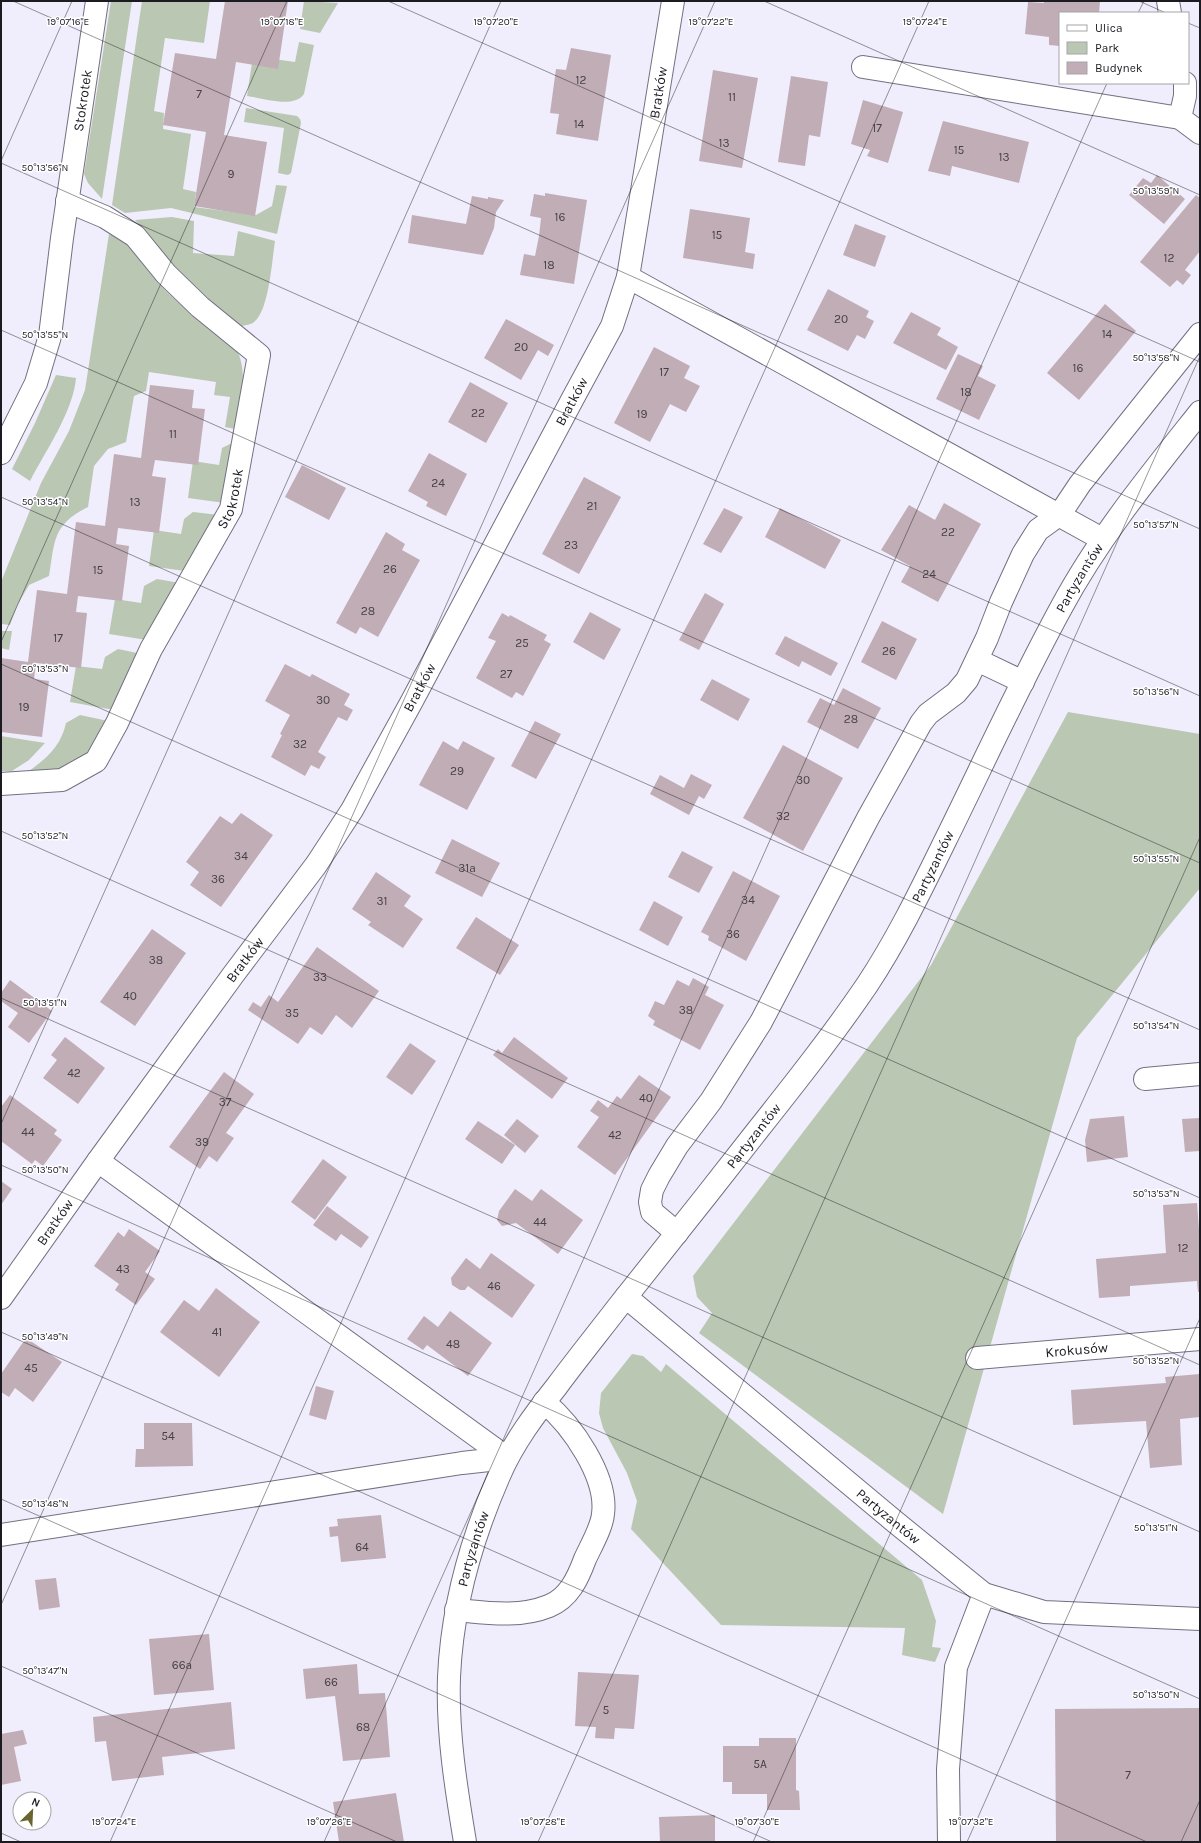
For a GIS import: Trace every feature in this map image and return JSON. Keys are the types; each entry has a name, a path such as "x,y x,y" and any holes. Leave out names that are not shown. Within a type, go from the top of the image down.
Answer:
{"street":[{"name":"Stokrotek","path":"1,453 36,383 50,336 67,201 97,1"},
{"name":"Bratków","path":"1,1298 98,1161 316,865 352,810 412,701 612,326 628,276 673,1"},
{"path":"1168,1 1170,12"},
{"path":"863,67 1180,118 1200,133"},
{"path":"1180,118 1185,96 1185,84"},
{"name":"Stokrotek","path":"1,784 62,780 96,761 117,723 152,649 231,509 259,355 200,307 166,274 135,236 105,218 67,201"},
{"path":"628,276 1060,514 1102,539"},
{"path":"676,1233 652,1212 650,1202 651,1196 659,1176 677,1146 711,1101 761,1022 868,818 921,723 928,714 956,693 967,680 1023,554 1038,530 1060,514 1080,484 1200,334"},
{"name":"Partyzantów","path":"465,1842 454,1770 449,1709 449,1674 456,1610 469,1559 479,1528 507,1458 544,1402 812,1061 870,980 920,892 1059,610 1102,539 1145,481 1200,412"},
{"path":"977,660 1023,682"},
{"path":"1145,1079 1200,1074"},
{"path":"98,1161 507,1458"},
{"name":"Partyzantów","path":"626,1297 888,1516 984,1594 1044,1612 1200,1619"},
{"name":"Krokusów","path":"977,1358 1200,1340"},
{"path":"456,1610 502,1614 529,1613 551,1605 564,1597 576,1582 603,1516 604,1500 600,1481 595,1469 566,1423 544,1402"},
{"path":"1,1535 432,1467 507,1458"},
{"path":"950,1842 948,1769 956,1667 984,1594"}],"green space":[{"path":"111,1 132,1 102,199 88,183 84,174"},
{"path":"142,1 210,1 204,43 165,38 154,111 164,113 163,129 191,134 183,189 196,192 194,207 256,215 272,206 276,185 287,186 277,234 171,208 125,213 112,205"},
{"path":"304,1 338,3 320,33 300,29"},
{"path":"299,42 314,45 304,94 293,101 286,102 247,96 253,56 295,62"},
{"path":"246,108 297,116 300,119 301,123 291,173 288,175 278,173 284,128 244,122"},
{"path":"172,217 194,221 193,253 234,256 238,231 275,241 266,297 259,316 253,323 242,326 181,278 144,229 135,220"},
{"path":"109,234 114,235 128,244 165,290 180,304 236,347 242,368 243,388 235,429 225,427 230,397 214,395 216,382 149,372 146,391 134,396 126,442 108,449 94,466 88,507 68,520 57,535 54,544 49,576 29,585 18,604 10,625 1,624 1,582 41,483 69,431 85,390"},
{"path":"56,375 76,378 74,391 58,431 30,481 12,469 35,423"},
{"path":"230,444 235,445 225,503 188,498 193,461 219,465 222,448"},
{"path":"193,512 219,515 185,571 149,566 154,530 181,534 184,519"},
{"path":"157,579 180,583 147,640 109,634 115,599 141,603 144,586"},
{"path":"1,631 12,631 9,650 1,648"},
{"path":"118,649 142,654 114,710 70,702 76,666 102,669 105,657"},
{"path":"1068,712 1200,734 1200,888 1077,1038 943,1514 699,1333 712,1313 697,1297 693,1276 931,965"},
{"path":"80,715 108,721 95,745 74,765 44,774 29,771 42,761 57,745 66,723"},
{"path":"1,736 45,743 29,760 12,771 1,771"},
{"path":"632,1354 643,1356 661,1372 666,1364 922,1580 936,1621 932,1647 941,1648 935,1662 902,1655 905,1628 721,1625 631,1529 637,1501 627,1473 603,1428 599,1413 601,1393"}],"building":[{"path":"225,1 288,1 278,69 236,62 224,135 267,142 255,216 194,206 206,132 163,125 175,53 216,59"},
{"path":"1044,1 1100,1 1099,12 1059,12 1059,46 1049,45 1049,37 1025,34 1028,2 1044,3"},
{"path":"571,48 611,55 598,141 556,134 559,114 550,113 556,69 566,70"},
{"path":"713,70 758,78 742,168 699,161"},
{"path":"791,76 828,82 820,137 809,135 805,166 778,162"},
{"path":"863,100 903,112 888,163 867,156 870,150 851,144"},
{"path":"943,121 1029,142 1019,183 952,166 950,176 928,171"},
{"path":"1157,175 1185,199 1164,224 1129,195 1143,178 1151,183"},
{"path":"545,193 587,200 574,284 520,275 524,254 535,256 539,236 541,218 530,216 534,194 545,196"},
{"path":"1196,195 1200,198 1200,251 1185,270 1191,275 1183,285 1177,280 1170,287 1140,262"},
{"path":"472,196 504,200 496,212 494,228 483,255 408,243 412,215 466,224"},
{"path":"690,209 750,218 745,252 755,254 753,269 683,258"},
{"path":"855,224 886,236 875,267 843,255"},
{"path":"828,289 869,311 866,317 874,321 865,339 857,335 848,351 807,330"},
{"path":"1105,304 1136,331 1079,400 1047,373"},
{"path":"911,312 941,328 937,335 958,347 946,370 893,343"},
{"path":"506,319 554,345 548,356 538,350 521,380 484,358"},
{"path":"654,347 690,366 684,378 700,386 686,412 670,404 650,442 614,423"},
{"path":"958,354 983,366 978,376 996,385 979,420 936,399"},
{"path":"470,382 508,403 486,443 448,422"},
{"path":"150,385 194,390 192,408 205,409 198,465 155,460 152,476 166,478 159,533 118,528 116,544 129,546 122,601 78,596 76,612 87,613 81,668 36,663 34,679 49,681 42,737 1,732 1,658 28,662 37,590 67,594 76,522 105,526 114,454 141,458"},
{"path":"429,453 467,474 446,516 426,506 428,502 408,491"},
{"path":"302,465 346,488 329,520 285,497"},
{"path":"584,477 621,497 579,574 542,554"},
{"path":"944,503 981,524 938,602 901,582 910,566 881,550 909,505 935,520"},
{"path":"724,508 743,517 721,553 703,544"},
{"path":"780,508 841,540 825,569 765,537"},
{"path":"386,532 405,544 402,550 420,560 378,637 360,627 356,634 336,623"},
{"path":"705,593 724,604 699,650 679,640"},
{"path":"590,612 621,629 604,660 573,642"},
{"path":"502,613 509,617 510,615 547,635 544,640 551,644 523,696 516,692 512,698 476,678 496,641 488,638"},
{"path":"882,621 917,639 896,680 861,662"},
{"path":"785,636 838,663 831,676 802,661 799,667 775,654"},
{"path":"285,664 310,677 312,674 350,694 344,705 353,710 347,721 338,717 318,752 326,757 319,769 311,765 305,776 271,757 282,735 280,734 290,715 265,701"},
{"path":"712,679 750,699 738,721 700,700"},
{"path":"843,688 881,708 858,749 807,722 820,698 834,705"},
{"path":"535,721 561,734 536,779 511,766"},
{"path":"443,741 458,750 463,741 495,758 467,810 419,785"},
{"path":"783,745 843,778 803,851 743,818"},
{"path":"691,774 712,785 704,799 699,796 689,815 650,794 660,775 684,788"},
{"path":"241,813 273,835 221,907 190,885 199,872 186,862 220,816 232,824"},
{"path":"452,839 500,863 482,897 435,873"},
{"path":"682,851 713,867 699,893 668,877"},
{"path":"733,871 780,896 746,961 708,940 709,936 701,932"},
{"path":"376,872 411,896 404,906 423,919 403,948 368,925 371,922 352,909"},
{"path":"654,901 683,917 668,946 639,930"},
{"path":"476,917 519,945 500,975 456,948"},
{"path":"152,929 186,953 135,1026 100,1002"},
{"path":"317,947 379,991 352,1028 336,1015 322,1035 310,1027 298,1044 248,1010 253,1002 261,1007 269,995 278,1002"},
{"path":"693,978 709,987 705,995 724,1005 700,1050 653,1025 655,1021 648,1016 655,1001 664,1005 677,980 689,986"},
{"path":"10,980 52,1011 29,1043 8,1027 18,1013 1,1001 1,993"},
{"path":"65,1037 105,1068 78,1104 43,1078 57,1060 51,1055"},
{"path":"514,1037 568,1078 552,1099 493,1055 498,1049 502,1053"},
{"path":"410,1043 436,1061 412,1095 386,1077"},
{"path":"224,1072 254,1094 226,1133 234,1138 217,1162 209,1156 200,1169 169,1147"},
{"path":"639,1075 671,1097 615,1175 577,1147 599,1117 590,1111 598,1100 608,1108 617,1096 621,1099"},
{"path":"10,1095 57,1130 54,1134 62,1140 43,1166 35,1160 32,1164 1,1141 1,1107"},
{"path":"1124,1116 1128,1157 1087,1162 1085,1140 1090,1119"},
{"path":"1200,1118 1200,1151 1185,1152 1182,1119"},
{"path":"517,1119 539,1136 525,1153 504,1135"},
{"path":"478,1121 515,1145 502,1164 465,1139"},
{"path":"323,1159 347,1177 315,1220 291,1202"},
{"path":"1,1181 12,1189 1,1205"},
{"path":"515,1189 532,1201 541,1189 583,1220 558,1254 516,1223 502,1226 497,1220 499,1211"},
{"path":"1197,1203 1200,1243 1200,1292 1198,1292 1197,1281 1130,1286 1130,1296 1099,1298 1096,1259 1166,1253 1163,1205"},
{"path":"327,1206 369,1237 361,1248 341,1234 336,1241 313,1225"},
{"path":"129,1229 160,1251 145,1272 155,1279 136,1305 115,1290 119,1284 94,1266 118,1232 124,1237"},
{"path":"491,1253 535,1285 512,1318 468,1286 465,1290 460,1290 452,1285 451,1278 466,1258 480,1269"},
{"path":"216,1288 260,1322 219,1377 160,1332 184,1300 199,1311"},
{"path":"450,1311 492,1343 468,1376 427,1345 423,1350 407,1339 424,1316 438,1327"},
{"path":"26,1338 62,1362 33,1402 15,1388 9,1397 1,1392 1,1374"},
{"path":"1200,1374 1200,1417 1180,1419 1182,1465 1150,1468 1146,1421 1073,1425 1071,1390 1166,1383 1165,1377"},
{"path":"316,1386 334,1391 326,1420 309,1415"},
{"path":"144,1423 192,1423 193,1466 135,1467 136,1449 144,1449"},
{"path":"381,1515 386,1558 341,1562 338,1536 330,1537 329,1527 338,1526 337,1519"},
{"path":"56,1578 60,1607 39,1610 35,1580"},
{"path":"209,1634 214,1690 154,1695 149,1639"},
{"path":"357,1664 359,1694 385,1693 390,1757 343,1761 335,1696 306,1699 303,1669"},
{"path":"578,1672 639,1675 634,1729 615,1728 614,1739 595,1738 596,1727 575,1726"},
{"path":"231,1702 235,1749 162,1757 164,1775 112,1781 106,1741 95,1742 93,1717"},
{"path":"1200,1708 1200,1842 1056,1842 1055,1709"},
{"path":"23,1730 27,1744 14,1747 21,1781 1,1785 1,1734"},
{"path":"759,1738 796,1738 796,1790 799,1791 800,1810 767,1810 767,1794 732,1794 732,1782 723,1782 723,1746 759,1746"},
{"path":"396,1793 404,1842 339,1842 333,1802"},
{"path":"715,1815 715,1842 660,1842 659,1817"}]}
